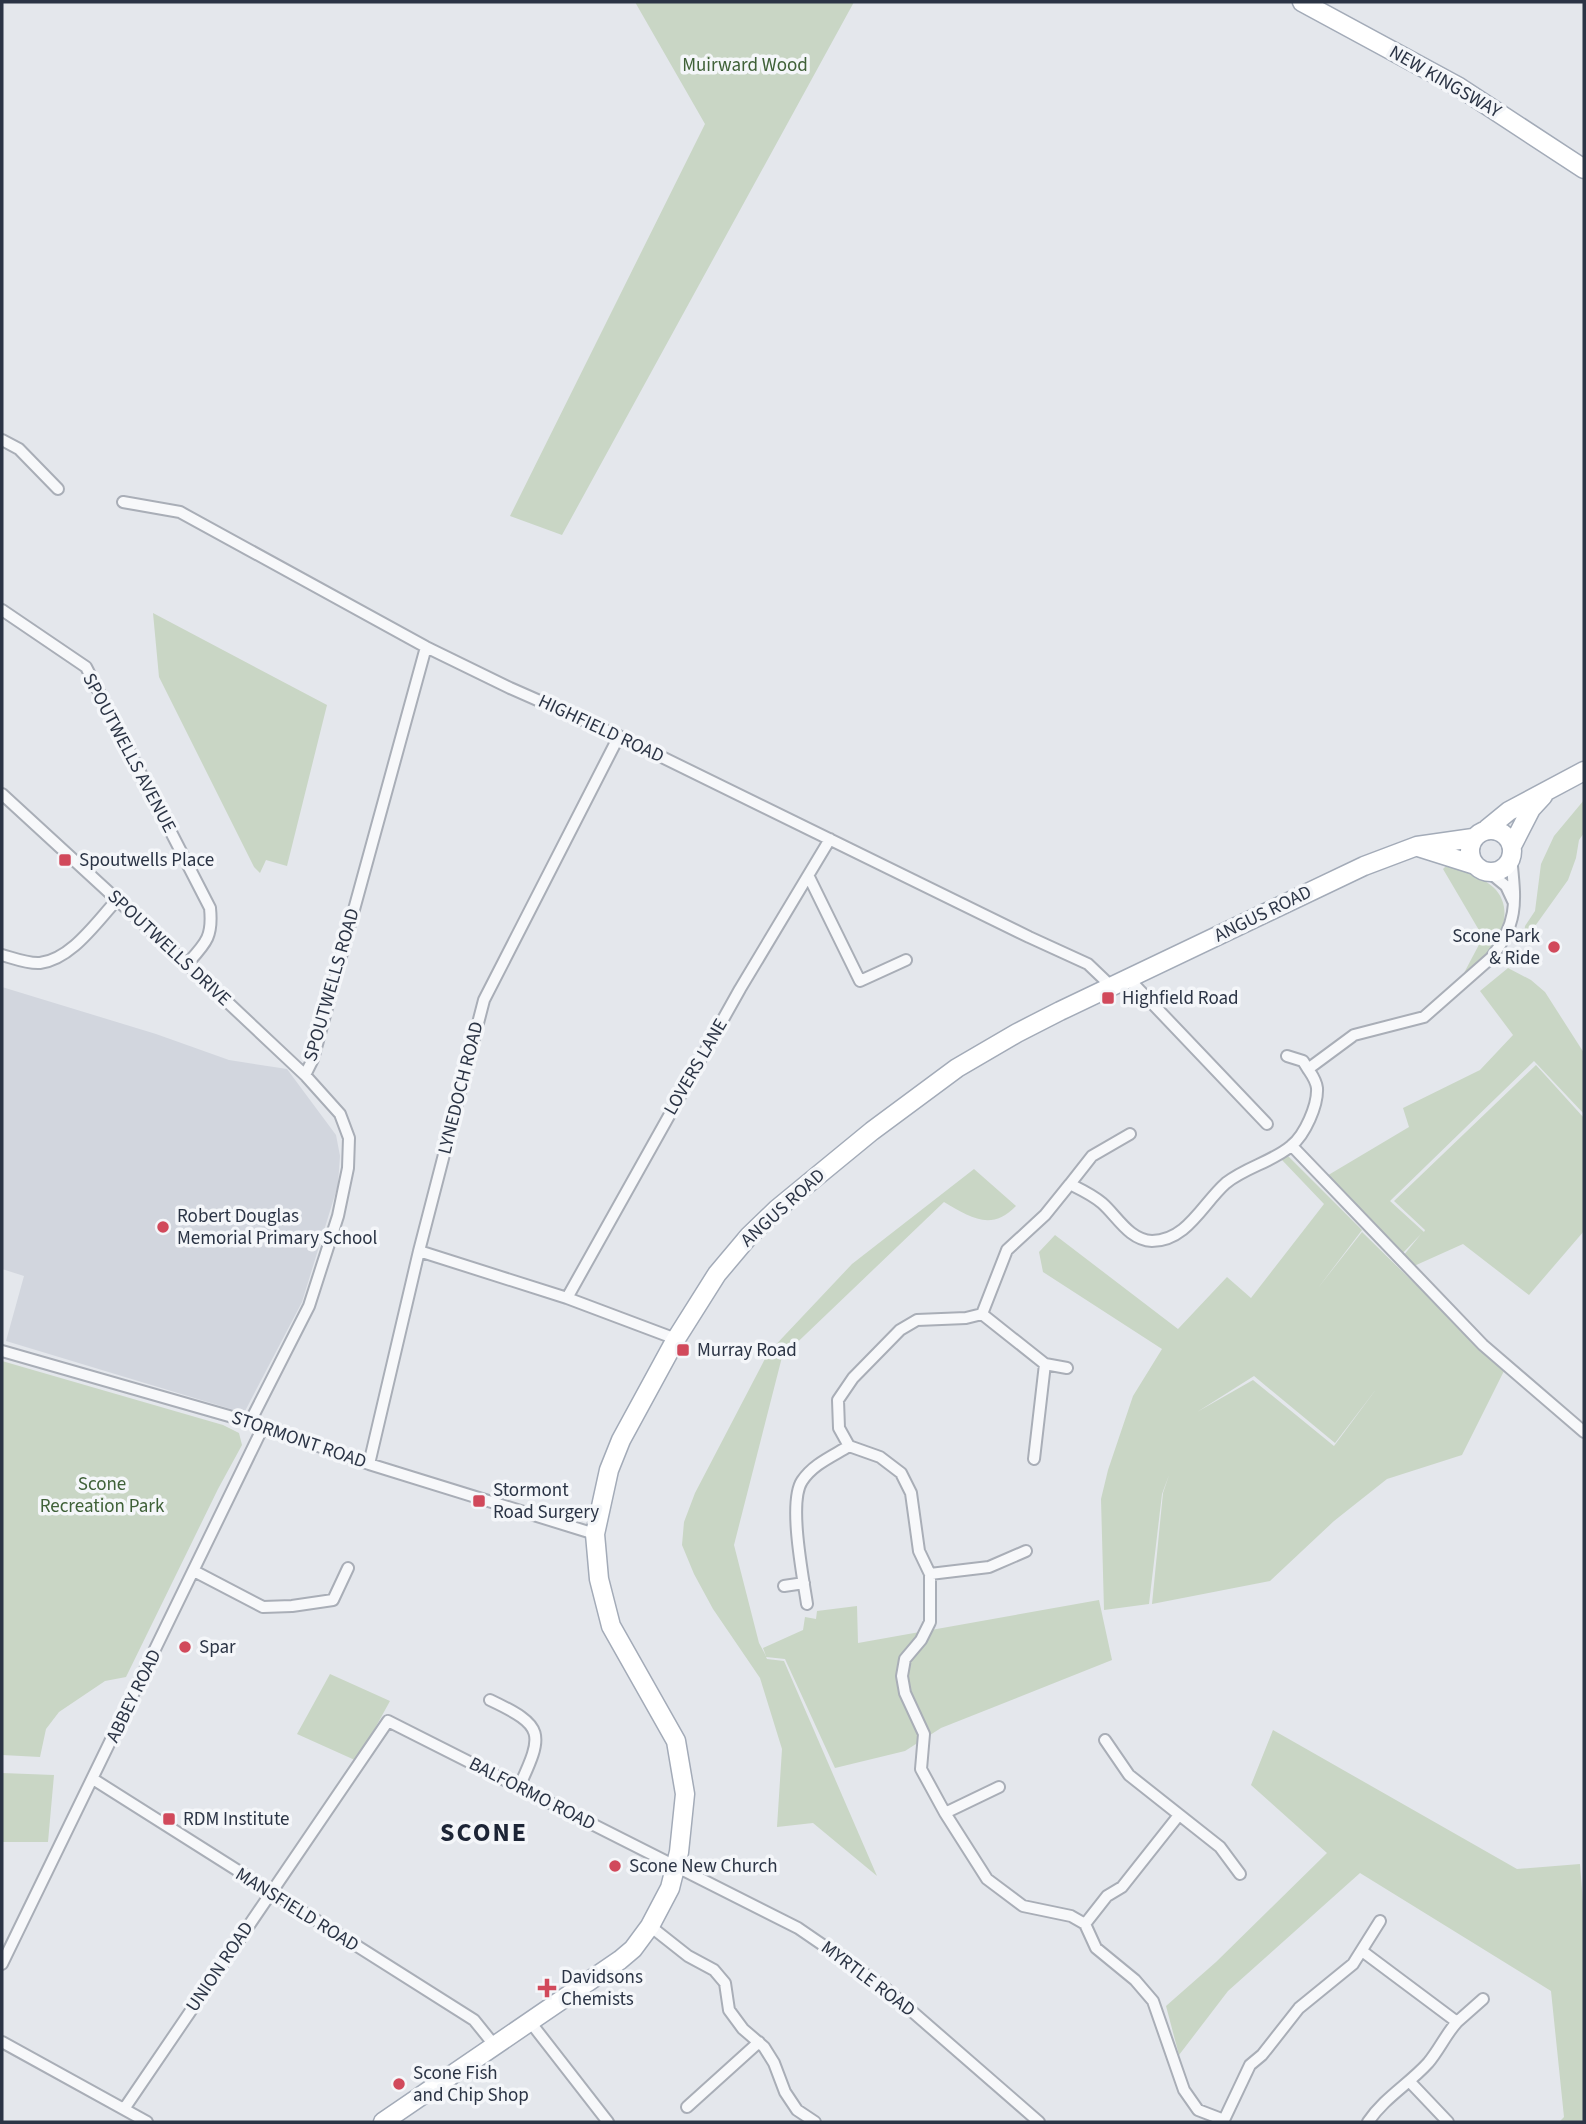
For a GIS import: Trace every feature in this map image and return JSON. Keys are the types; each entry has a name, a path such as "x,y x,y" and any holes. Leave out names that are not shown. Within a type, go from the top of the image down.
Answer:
{"main road":[{"name":"NEW KINGSWAY","path":"1301,2 1459,88 1584,169"},
{"path":"1482,869 1469,852 1480,834 1509,811 1584,771"},
{"path":"1417,846 1482,869 1506,866 1531,809 1550,788"},
{"path":"1480,834 1500,831 1509,840 1511,851"},
{"name":"ANGUS ROAD","path":"383,2122 531,2024 620,1960 633,1949 650,1926 670,1888 685,1804 681,1761 668,1724 611,1626 599,1579 595,1534 609,1470 621,1440 676,1339 717,1273 777,1209 872,1131 957,1068 989,1048 1120,982 1364,866 1417,846 1480,834"}],"street":[{"path":"2,440 19,449 58,489"},
{"name":"HIGHFIELD ROAD","path":"123,502 180,512 426,647 619,736 1088,964 1120,982 1267,1124"},
{"name":"SPOUTWELLS AVENUE","path":"2,610 86,667 209,908 210,934 187,964"},
{"name":"SPOUTWELLS ROAD","path":"250,1422 309,1306 338,1216 348,1168 349,1138 340,1114 305,1076 313,1059 426,647"},
{"name":"LYNEDOCH ROAD","path":"369,1464 419,1251 484,1000 619,736"},
{"name":"SPOUTWELLS DRIVE","path":"2,794 305,1076"},
{"name":"LOVERS LANE","path":"567,1298 727,1013 830,839"},
{"path":"1308,1069 1354,1035 1409,1022 1433,1011 1491,958 1511,928 1514,903 1511,851"},
{"path":"1482,869 1506,886 1514,903"},
{"path":"808,877 860,981 906,960"},
{"path":"2,955 25,962 40,963 61,956 117,900"},
{"path":"1070,1184 1101,1201 1125,1228 1137,1236 1152,1241 1172,1237 1184,1230 1224,1185 1239,1173 1292,1146 1310,1117 1317,1087 1314,1078 1303,1061 1287,1056"},
{"path":"982,1314 1007,1250 1045,1215 1092,1156 1130,1134"},
{"path":"1292,1146 1483,1345 1584,1432"},
{"path":"419,1251 567,1298 676,1339"},
{"path":"982,1314 1045,1364 1067,1368"},
{"path":"982,1314 966,1318 917,1320 900,1330 853,1378 838,1400 839,1428 849,1446 880,1457 901,1473 911,1493 919,1551 930,1574 930,1622 921,1640 905,1659 902,1676 905,1693 924,1734 921,1769 987,1879 1023,1906 1071,1916 1085,1924 1096,1948 1135,1980 1153,2001 1184,2090 1198,2110 1224,2121 1250,2065 1262,2055 1299,2008 1353,1964 1380,1921"},
{"name":"STORMONT ROAD","path":"2,1351 250,1422 369,1464 595,1534"},
{"path":"1034,1459 1045,1364"},
{"name":"ABBEY ROAD","path":"2,1964 263,1427"},
{"path":"807,1604 795,1500 800,1482 815,1466 849,1446"},
{"path":"930,1574 989,1567 1026,1551"},
{"path":"194,1571 263,1608 333,1600 348,1569"},
{"path":"784,1586 804,1583"},
{"path":"490,1700 526,1718 535,1734 532,1759 519,1787"},
{"name":"BALFORMO ROAD","path":"388,1721 676,1865"},
{"name":"UNION ROAD","path":"124,2109 388,1721"},
{"path":"1105,1740 1129,1775 1220,1847 1240,1874"},
{"name":"MANSFIELD ROAD","path":"93,1779 474,2020 495,2046"},
{"path":"946,1813 999,1787"},
{"path":"1085,1924 1108,1896 1122,1887 1179,1815"},
{"name":"MYRTLE ROAD","path":"676,1865 798,1928 884,1987 1040,2122"},
{"path":"650,1926 688,1956 715,1970 724,1983 729,2010 743,2029 759,2042 774,2063 785,2092 797,2110 815,2122"},
{"path":"1362,1951 1457,2022"},
{"path":"1368,2122 1386,2099 1409,2082 1431,2060 1446,2034 1483,1999"},
{"path":"531,2024 608,2122"},
{"path":"2,2042 147,2122"},
{"path":"687,2107 759,2042"},
{"path":"1409,2082 1448,2122"}],"shaded area":[{"name":"Robert Douglas Memorial Primary School","path":"2,987 156,1034 229,1060 287,1069 336,1135 340,1156 338,1185 302,1302 244,1413 6,1341 24,1276 2,1269"}],"green space":[{"name":"Muirward Wood","path":"635,2 854,2 562,535 510,516 705,124"},
{"path":"153,613 327,705 287,866 266,860 260,873 254,867 159,677"},
{"path":"1584,800 1584,833 1579,840 1568,880 1523,943 1525,926 1535,911 1541,864 1554,836"},
{"path":"1448,864 1488,883 1503,903 1504,922 1492,949 1484,959 1464,973 1483,937 1443,869"},
{"path":"1508,968 1531,980 1545,992 1584,1053 1584,1114 1534,1061 1390,1201 1424,1232 1425,1230 1394,1201 1536,1065 1584,1118 1584,1231 1529,1295 1463,1244 1414,1266 1403,1256 1421,1234 1401,1255 1325,1177 1409,1127 1403,1108 1480,1070 1513,1035 1480,991"},
{"path":"1287,1155 1362,1230 1318,1288 1362,1232 1504,1371 1462,1455 1387,1479 1334,1521 1270,1581 1152,1604 1163,1493 1169,1475 1162,1494 1149,1604 1104,1610 1101,1499 1133,1396 1162,1349 1043,1272 1039,1252 1055,1235 1178,1329 1227,1277 1251,1298 1324,1204 1282,1160","holes":["1254,1376 1335,1443 1377,1388 1334,1446 1253,1380 1197,1412"]},
{"path":"974,1169 1016,1206 1007,1214 989,1220 972,1217 944,1202 782,1357 734,1545 759,1643 766,1656 763,1648 803,1630 805,1617 816,1619 817,1611 857,1606 858,1643 1099,1600 1112,1660 941,1728 905,1751 835,1768 785,1659 766,1657 784,1661 877,1876 813,1823 777,1827 782,1749 760,1678 713,1609 694,1574 682,1545 684,1522 695,1493 768,1353 852,1264"},
{"name":"Scone Recreation Park","path":"2,1361 223,1425 239,1433 242,1445 126,1677 105,1681 59,1712 46,1729 40,1757 2,1755"},
{"path":"330,1674 390,1701 357,1761 297,1734"},
{"path":"1273,1730 1517,1869 1580,1864 1584,1915 1584,2122 1559,2122 1564,2117 1551,1991 1360,1873 1228,1991 1179,2055 1166,2006 1216,1962 1327,1853 1251,1785"},
{"path":"2,1773 54,1775 48,1842 2,1842"}],"place":[{"name":"Spoutwells Place","path":"65,860"},
{"name":"Scone Park & Ride","path":"1554,947"},
{"name":"Highfield Road","path":"1108,998"},
{"name":"Robert Douglas Memorial Primary School","path":"163,1227"},
{"name":"Murray Road","path":"683,1350"},
{"name":"Stormont Road Surgery","path":"479,1501"},
{"name":"Spar","path":"185,1647"},
{"name":"RDM Institute","path":"169,1819"},
{"name":"Scone New Church","path":"615,1866"},
{"name":"Davidsons Chemists","path":"547,1988"},
{"name":"Scone Fish and Chip Shop","path":"399,2084"}],"district":[{"name":"SCONE","path":"484,1832"}]}
